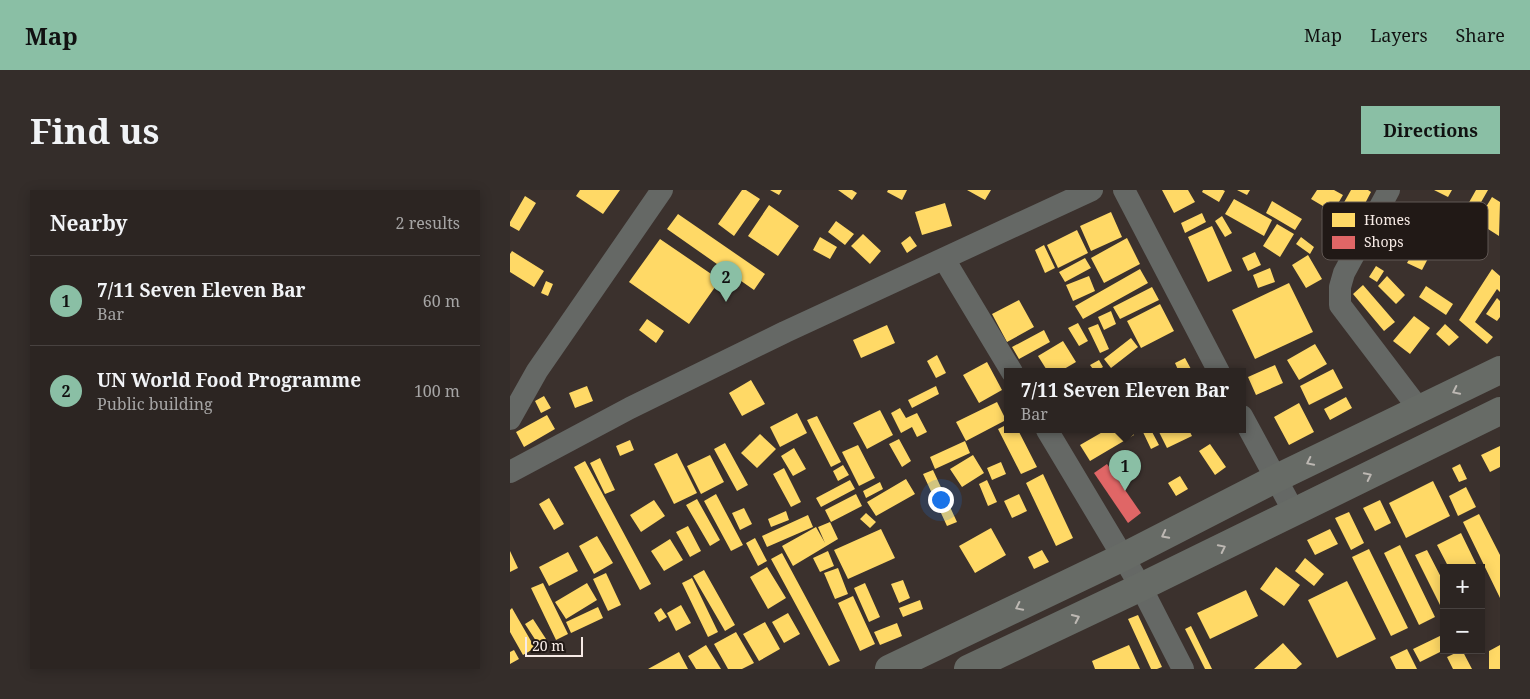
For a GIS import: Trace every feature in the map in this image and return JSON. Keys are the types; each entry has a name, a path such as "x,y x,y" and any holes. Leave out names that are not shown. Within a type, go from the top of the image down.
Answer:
{"main road":[{"path":"889,669 1122,557 1275,479 1500,370"},
{"path":"968,669 1500,412"}],"street":[{"path":"510,419 537,371 662,190"},
{"path":"510,472 630,408 785,332 1092,190"},
{"path":"1124,190 1217,368"},
{"path":"1382,202 1389,190"},
{"path":"944,259 1010,368"},
{"path":"1351,260 1344,273 1340,287 1340,305 1419,409"},
{"path":"1246,424 1294,512"},
{"path":"1048,433 1141,587 1183,669"}],"building: Homes":[{"path":"580,190 620,190 603,214 576,196"},
{"path":"742,190 746,190 760,199 734,236 718,224"},
{"path":"770,190 782,190 779,195"},
{"path":"838,190 852,190 857,193 852,200"},
{"path":"888,190 907,190 902,200 887,192"},
{"path":"967,190 991,190 985,200"},
{"path":"1162,190 1188,190 1195,202 1174,213"},
{"path":"1203,190 1225,191 1219,202 1202,192"},
{"path":"1237,190 1250,190 1247,195"},
{"path":"1317,190 1334,190 1343,195 1339,202 1322,202 1322,206 1311,199"},
{"path":"1351,190 1368,190 1371,192 1366,202 1344,202"},
{"path":"1434,190 1452,190 1448,197"},
{"path":"1476,190 1488,190 1481,202 1469,202"},
{"path":"525,196 536,203 519,231 510,226 510,222"},
{"path":"1492,197 1500,202 1499,236 1488,229 1488,204"},
{"path":"1234,199 1272,220 1264,236 1225,214"},
{"path":"1272,201 1302,219 1295,230 1266,213"},
{"path":"945,203 952,226 922,235 915,212"},
{"path":"769,205 799,226 778,256 748,236"},
{"path":"1111,212 1122,237 1091,251 1080,226"},
{"path":"1202,213 1206,222 1185,233 1181,223"},
{"path":"678,214 765,274 754,290 667,229"},
{"path":"1222,216 1232,233 1225,237 1215,221"},
{"path":"836,221 854,234 845,245 828,232"},
{"path":"1277,224 1294,234 1280,257 1263,246"},
{"path":"1212,226 1232,271 1208,282 1188,237"},
{"path":"1077,230 1088,253 1058,268 1047,245"},
{"path":"863,234 881,251 870,264 851,246"},
{"path":"910,236 917,246 907,253 901,243"},
{"path":"820,237 837,247 830,259 813,250"},
{"path":"1301,237 1314,247 1310,254 1296,244"},
{"path":"1127,238 1140,264 1104,283 1091,258"},
{"path":"660,239 720,280 689,324 629,282"},
{"path":"1044,245 1055,268 1045,273 1035,250"},
{"path":"512,251 544,271 534,287 510,272 510,254"},
{"path":"1255,252 1261,265 1248,271 1242,258"},
{"path":"1308,255 1322,279 1306,288 1292,265"},
{"path":"1085,258 1091,268 1065,282 1059,272"},
{"path":"1409,260 1427,260 1422,270 1407,263"},
{"path":"1376,266 1384,271 1377,282 1369,277"},
{"path":"1270,268 1275,282 1258,288 1253,275"},
{"path":"1140,269 1148,283 1083,319 1075,306"},
{"path":"1492,269 1500,276 1500,292 1497,289 1475,322 1493,337 1487,344 1459,320"},
{"path":"1089,276 1095,291 1073,301 1066,285"},
{"path":"1387,276 1405,295 1396,304 1378,286"},
{"path":"546,281 553,284 548,296 541,293"},
{"path":"1289,283 1313,332 1255,359 1232,310"},
{"path":"1363,285 1395,322 1384,331 1353,294"},
{"path":"1426,286 1453,304 1446,315 1419,297"},
{"path":"1152,287 1159,300 1120,319 1113,307"},
{"path":"1497,298 1500,301 1500,317 1497,321 1486,314"},
{"path":"1019,300 1034,327 1007,342 992,314"},
{"path":"1160,304 1174,331 1141,348 1127,321"},
{"path":"1111,311 1116,324 1104,330 1098,317"},
{"path":"1414,316 1430,328 1410,354 1393,341"},
{"path":"647,319 664,331 656,343 639,330"},
{"path":"1078,323 1088,341 1079,346 1068,328"},
{"path":"1098,324 1109,349 1100,353 1088,328"},
{"path":"1445,324 1459,337 1449,346 1436,334"},
{"path":"887,325 895,343 861,358 853,340"},
{"path":"1044,330 1050,342 1019,359 1012,347"},
{"path":"1131,338 1138,347 1111,368 1104,359"},
{"path":"1063,341 1076,362 1066,368 1046,368 1038,356"},
{"path":"1315,344 1327,364 1299,380 1287,360"},
{"path":"937,355 946,373 936,378 927,361"},
{"path":"1185,358 1190,368 1177,368 1175,363"},
{"path":"1099,360 1103,367 1092,368 1090,365"},
{"path":"987,362 1002,390 979,403 963,375"},
{"path":"1275,365 1283,383 1256,395 1248,377"},
{"path":"1333,369 1343,388 1309,405 1300,386"},
{"path":"751,380 765,404 742,416 729,393"},
{"path":"587,386 593,401 575,408 569,393"},
{"path":"936,386 939,394 912,408 908,400"},
{"path":"544,396 551,408 541,413 535,401"},
{"path":"1346,397 1352,408 1330,420 1324,409"},
{"path":"997,402 1004,416 1004,421 966,441 956,422"},
{"path":"1299,403 1314,432 1289,445 1274,417"},
{"path":"900,408 906,418 917,413 927,432 917,437 912,427 901,433 891,413"},
{"path":"880,410 893,435 867,449 853,423"},
{"path":"797,413 807,433 780,447 770,427"},
{"path":"547,415 555,429 524,447 516,432"},
{"path":"817,416 841,462 831,467 807,420"},
{"path":"1004,426 1004,433 1020,433 1037,467 1021,474 998,429"},
{"path":"1101,433 1133,433 1134,435 1090,461 1080,445"},
{"path":"1143,433 1153,433 1159,445 1151,449"},
{"path":"1160,433 1190,433 1192,436 1167,448"},
{"path":"760,434 776,449 757,468 741,453"},
{"path":"899,439 911,461 902,467 889,444"},
{"path":"630,440 634,450 620,456 616,446"},
{"path":"965,441 970,453 935,469 930,457"},
{"path":"725,443 748,485 737,491 714,449"},
{"path":"1210,444 1226,467 1215,475 1199,451"},
{"path":"858,445 875,478 859,486 842,452"},
{"path":"1500,446 1500,467 1490,472 1481,455"},
{"path":"794,448 806,469 793,476 781,456"},
{"path":"677,453 697,493 674,504 654,464"},
{"path":"710,455 724,482 701,494 687,466"},
{"path":"973,455 984,473 962,487 950,469"},
{"path":"600,458 615,490 605,494 590,463"},
{"path":"585,461 651,584 640,590 574,467"},
{"path":"1001,462 1006,474 992,480 987,468"},
{"path":"1460,464 1467,479 1459,482 1452,468"},
{"path":"843,465 849,475 838,481 833,471"},
{"path":"784,468 801,502 791,507 773,474"},
{"path":"933,470 957,522 947,526 923,474"},
{"path":"1043,474 1073,538 1056,546 1026,483"},
{"path":"1180,476 1188,489 1176,496 1168,483"},
{"path":"906,479 915,494 876,516 867,502"},
{"path":"850,480 855,489 821,507 816,498"},
{"path":"987,480 997,502 988,506 979,484"},
{"path":"1433,481 1450,516 1406,538 1389,503"},
{"path":"880,482 883,489 866,498 863,491"},
{"path":"1466,487 1476,507 1458,516 1449,496"},
{"path":"716,494 743,545 731,551 704,501"},
{"path":"856,494 862,506 831,522 825,510"},
{"path":"1019,494 1027,511 1012,518 1004,501"},
{"path":"549,498 564,524 554,530 539,504"},
{"path":"697,499 720,540 710,546 686,505"},
{"path":"654,500 665,516 641,532 630,515"},
{"path":"1380,500 1391,523 1375,531 1363,508"},
{"path":"744,508 752,524 740,530 732,513"},
{"path":"786,511 789,520 771,527 768,519"},
{"path":"1349,512 1364,543 1351,550 1335,518"},
{"path":"866,513 876,522 870,528 860,519"},
{"path":"1479,514 1500,555 1500,598 1485,564 1463,522"},
{"path":"808,515 813,527 767,547 762,536"},
{"path":"830,522 838,539 793,566 782,546 816,527 825,543 818,527"},
{"path":"688,526 701,551 690,557 676,532"},
{"path":"991,528 1006,555 975,573 959,546"},
{"path":"881,529 895,558 848,579 834,550"},
{"path":"1330,529 1338,544 1315,555 1307,540"},
{"path":"1461,533 1476,564 1447,564 1437,545"},
{"path":"597,536 613,563 594,574 579,546"},
{"path":"755,538 767,561 758,566 746,543"},
{"path":"670,539 683,560 664,571 651,551"},
{"path":"1400,545 1435,617 1419,625 1384,553"},
{"path":"1369,549 1408,628 1391,636 1352,557"},
{"path":"1042,550 1049,562 1034,569 1028,557"},
{"path":"1427,550 1440,575 1440,605 1415,555"},
{"path":"510,551 518,568 510,572"},
{"path":"828,551 834,566 820,572 813,558"},
{"path":"568,552 578,571 549,586 539,567"},
{"path":"782,553 840,661 829,666 771,559"},
{"path":"1305,558 1324,574 1314,586 1295,571"},
{"path":"767,567 786,598 768,609 750,577"},
{"path":"1276,567 1300,585 1284,606 1260,589"},
{"path":"838,568 848,594 835,599 824,573"},
{"path":"704,570 735,625 725,631 693,576"},
{"path":"606,573 621,605 608,611 593,579"},
{"path":"692,578 718,632 708,637 682,583"},
{"path":"903,580 910,598 899,603 891,584"},
{"path":"1347,581 1376,639 1337,658 1308,600"},
{"path":"543,583 568,634 556,640 531,588"},
{"path":"587,583 597,600 566,619 555,602"},
{"path":"865,583 880,617 869,622 854,588"},
{"path":"1246,590 1258,616 1210,639 1197,613"},
{"path":"853,596 875,644 860,651 838,603"},
{"path":"920,600 923,609 903,617 899,608"},
{"path":"681,605 691,623 676,631 667,613"},
{"path":"598,607 603,618 571,633 566,622"},
{"path":"512,608 535,648 523,655 510,632 510,610"},
{"path":"661,608 667,617 659,622 654,613"},
{"path":"788,613 800,634 784,643 772,622"},
{"path":"1138,615 1162,667 1151,669 1128,619"},
{"path":"533,619 546,639 538,644 525,624"},
{"path":"765,622 780,649 759,661 743,634"},
{"path":"897,623 902,636 880,645 874,632"},
{"path":"1191,626 1212,669 1205,669 1185,629"},
{"path":"736,632 754,663 742,669 728,669 714,644"},
{"path":"1440,636 1440,652 1420,662 1413,649"},
{"path":"1283,643 1302,664 1296,669 1254,669"},
{"path":"706,645 721,669 696,669 688,656"},
{"path":"1129,645 1140,669 1095,669 1092,661"},
{"path":"1500,645 1500,669 1489,669 1489,651"},
{"path":"1407,649 1417,669 1396,669 1390,657"},
{"path":"514,650 519,659 510,664 510,652"},
{"path":"679,652 688,669 648,669"},
{"path":"1453,654 1464,654 1472,669 1453,669 1447,657"}],"building: Shops":[{"path":"1107,464 1141,513 1128,523 1094,473"}],"place":[{"name":"UN World Food Programme","path":"726,302"},
{"name":"7/11 Seven Eleven Bar","path":"1125,491"}]}
